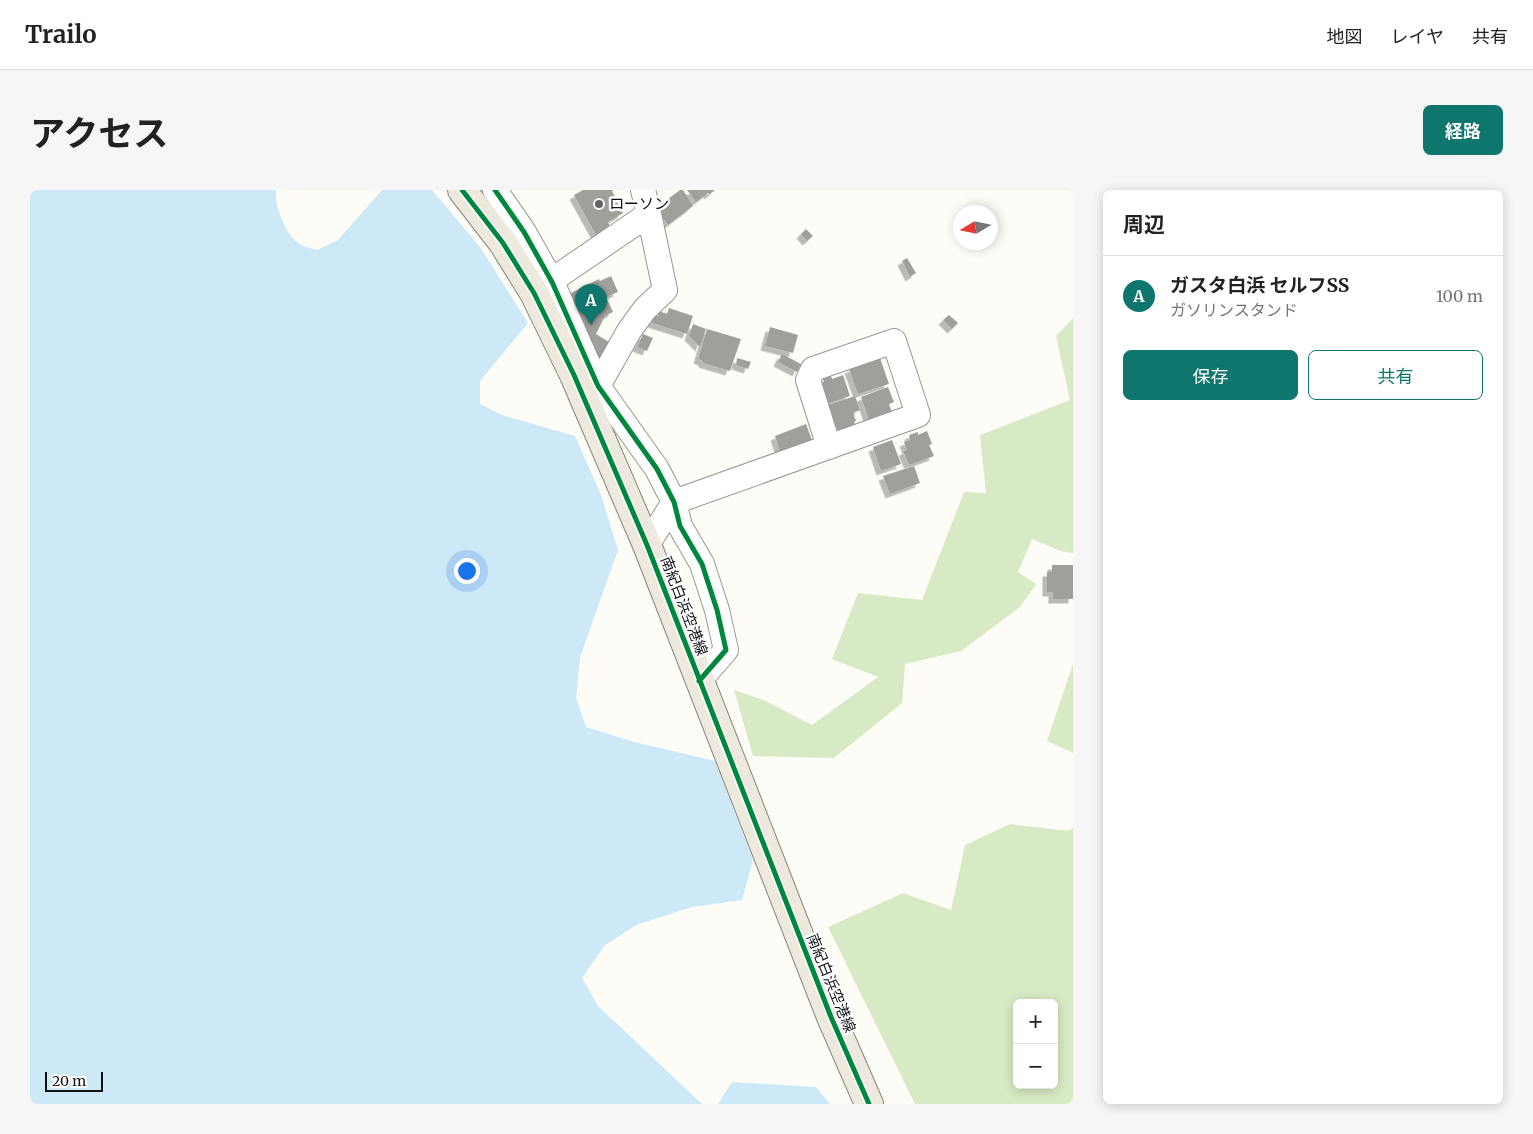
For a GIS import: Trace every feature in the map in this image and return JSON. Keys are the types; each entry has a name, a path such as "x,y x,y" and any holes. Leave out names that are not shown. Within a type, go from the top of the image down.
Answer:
{"main road":[{"name":"南紀白浜空港線","path":"462,190 503,243 543,287 574,375 647,545 827,1008 869,1104"}],"street":[{"path":"495,190 524,232 543,287 598,386 656,469 674,502 680,526 702,564 718,610 726,650 699,680"},
{"path":"598,386 629,331 645,308 665,290 643,190"},
{"path":"543,287 649,214"},
{"path":"647,545 674,502 829,447 918,415 894,340 813,369 808,380 829,447"}],"green space":[{"path":"1073,318 1073,553 1061,551 1032,539 1018,572 1036,584 1020,607 961,651 905,664 902,703 834,758 753,756 734,690 764,700 812,725 878,677 832,659 858,593 922,600 964,492 986,493 980,435 1070,400 1056,336"},
{"path":"1073,664 1073,753 1047,741"},
{"path":"1010,824 1068,831 1073,828 1073,1104 915,1104 828,927 903,893 951,910 965,845"}],"water":[{"path":"30,190 276,190 279,211 289,233 300,244 317,250 338,240 382,190 432,190 480,247 528,323 480,381 480,404 502,415 575,436 601,495 618,550 580,657 576,698 586,727 634,742 715,761 753,860 742,900 692,907 636,925 605,945 582,978 598,1006 702,1104 30,1104"},
{"path":"732,1082 816,1087 830,1104 718,1104"}],"building":[{"name":"ローソン","path":"583,190 614,190 612,191 623,213 608,222 610,227 596,235 574,195"},
{"path":"680,190 683,190 693,206 668,225 656,208"},
{"path":"687,190 715,190 696,202"},
{"path":"806,229 813,236 807,241 801,234"},
{"path":"907,258 916,273 910,277 902,261"},
{"path":"611,276 618,292 606,297 613,312 605,316 596,334 609,342 604,355 595,359 567,295 599,279 600,281"},
{"path":"669,308 693,316 687,334 652,323 654,315 658,316 659,311 667,314"},
{"path":"949,315 958,323 952,329 943,320"},
{"path":"693,324 706,329 700,347 689,336"},
{"path":"770,327 798,335 793,353 765,346"},
{"path":"707,329 741,339 730,371 703,363 703,361 698,359"},
{"path":"643,334 653,338 647,351 637,347"},
{"path":"782,354 801,364 797,372 778,362"},
{"path":"737,358 751,362 748,369 736,365"},
{"path":"880,358 889,384 858,394 849,369"},
{"path":"843,375 850,396 824,405 817,384 824,382 823,379 831,376 832,379"},
{"path":"888,387 894,402 889,404 893,415 870,423 861,397"},
{"path":"855,396 860,410 853,413 856,426 839,432 837,428 833,429 825,406"},
{"path":"806,424 813,443 781,454 775,436"},
{"path":"927,431 932,444 929,445 934,456 909,465 903,451 907,450 904,442 910,440 909,435 918,432 918,435"},
{"path":"892,440 901,464 881,471 873,447"},
{"path":"914,466 920,483 890,494 883,476"},
{"path":"1052,565 1073,565 1073,599 1053,599 1053,592 1047,592 1047,572 1052,572"}],"cycle path":[{"path":"462,190 503,243 534,293 574,375 647,545 831,1017 869,1104"},
{"path":"495,190 524,232 552,282 598,386 657,469 674,502 680,526 702,564 717,610 726,650 699,681"}],"place":[{"name":"ローソン","path":"599,204"},
{"name":"ガスタ白浜 セルフSS","path":"591,325"}]}
